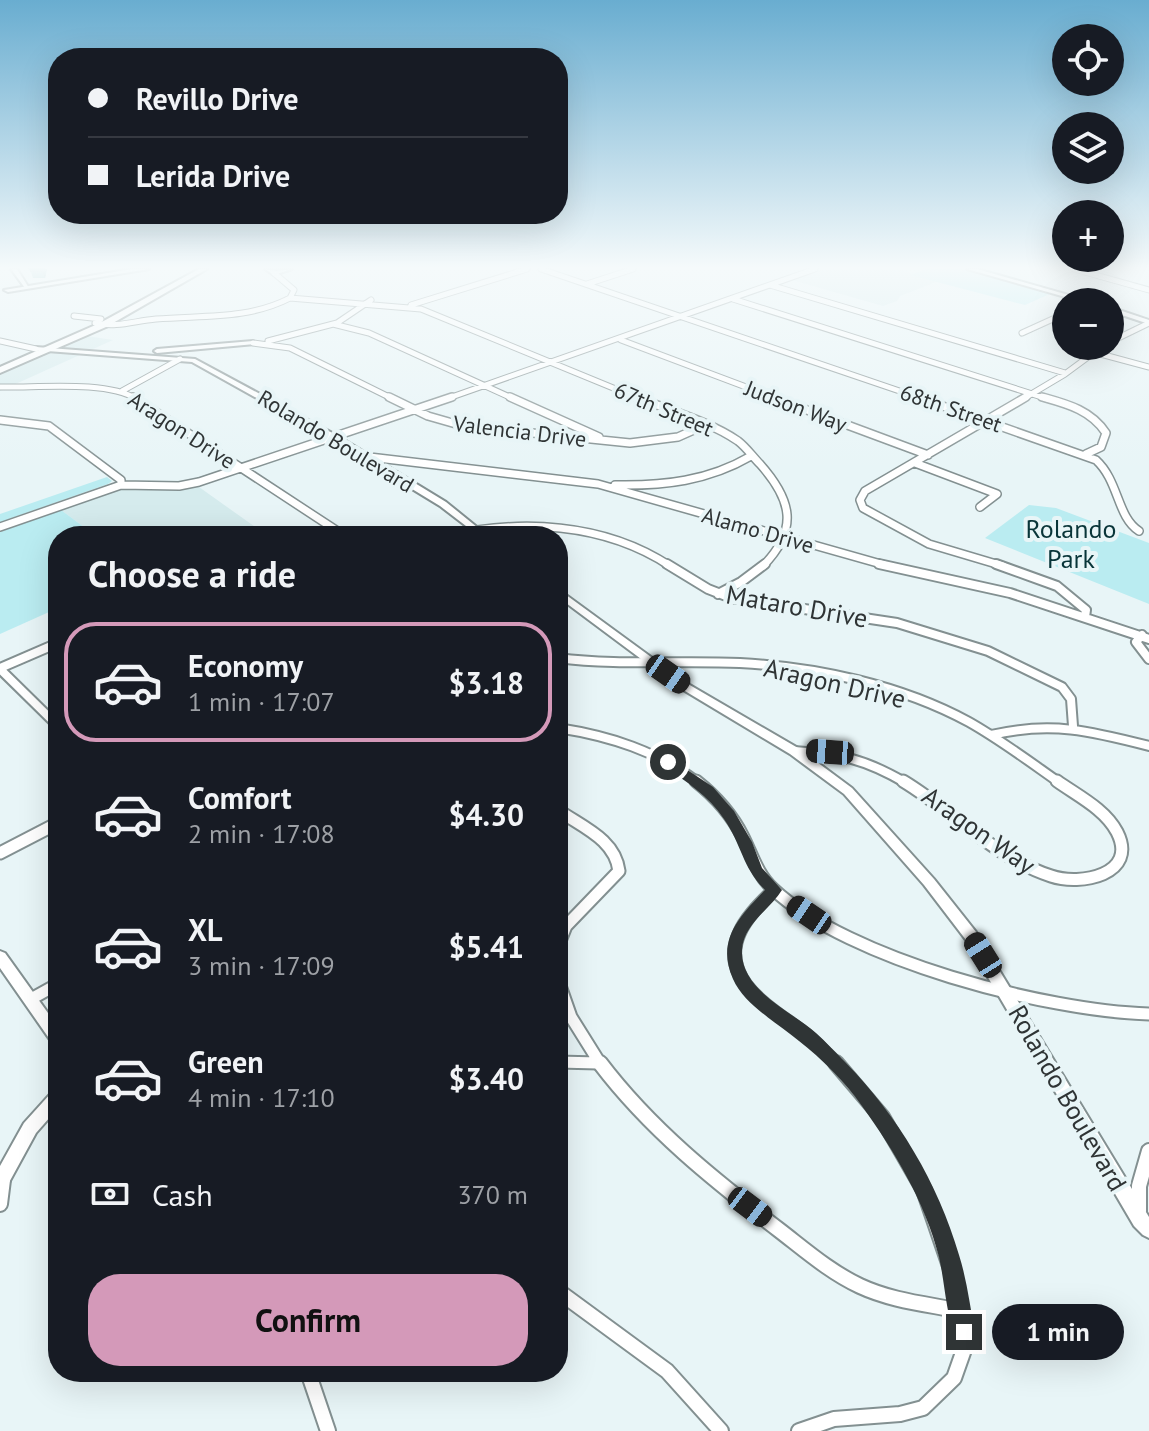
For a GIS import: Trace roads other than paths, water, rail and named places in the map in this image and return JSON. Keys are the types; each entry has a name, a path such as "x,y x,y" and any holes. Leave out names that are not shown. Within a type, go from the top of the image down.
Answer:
{"main road":[{"path":"0,367 71,336"}],"street":[{"path":"109,354 253,343 292,336"},
{"path":"375,336 609,442"},
{"name":"67th Street","path":"486,336 705,425 743,444 781,492 787,516 785,538"},
{"path":"0,527 121,485 186,485 242,468 629,336"},
{"name":"68th Street","path":"739,336 1086,454 1112,474 1128,524 1139,531"},
{"path":"848,336 1075,407 1102,425 1106,436 1104,443 1086,454"},
{"path":"940,336 1065,373"},
{"name":"Judson Way","path":"620,339 928,455"},
{"path":"0,341 41,350"},
{"name":"Valencia Drive","path":"253,343 290,348 413,409 463,426 609,442 651,442 678,437 705,425"},
{"path":"193,360 197,357 198,347"},
{"name":"Rolando Boulevard","path":"41,350 193,360 333,437 443,504 472,526"},
{"path":"122,391 180,359"},
{"path":"1082,360 1032,394 865,491 860,500 863,508 926,543 1020,571 1048,583 1079,600 1086,610 1085,617"},
{"path":"1123,360 1149,367"},
{"name":"Aragon Drive","path":"0,387 122,391 330,526"},
{"path":"0,420 49,426 121,480 121,485"},
{"name":"Alamo Drive","path":"361,456 598,484 866,561 1010,593 1146,636"},
{"path":"598,484 635,485 687,480 720,471 751,456"},
{"path":"915,463 997,494 980,507"},
{"name":"Mataro Drive","path":"568,531 601,535 647,552 688,580 718,594 906,625 1015,662 1061,685 1073,699 1073,726"},
{"path":"718,594 761,570 780,550 785,538"},
{"name":"Rolando Boulevard","path":"568,600 651,663 794,751 848,791 971,936 1144,1224"},
{"path":"1146,636 1136,642 1149,659"},
{"path":"48,647 0,668 48,716"},
{"name":"Aragon Drive","path":"568,659 747,663 825,675 893,692 991,735"},
{"path":"991,735 1048,724 1073,726 1149,746"},
{"path":"568,730 637,747 695,780 729,815 745,842 755,871 774,890 831,929 879,952 1006,992 1075,1008 1149,1014"},
{"name":"Aragon Way","path":"794,751 830,752 885,768 912,783 1008,856 1036,872 1079,880 1098,877 1112,870 1122,851 1119,835 1108,820 1078,795 991,735"},
{"path":"568,820 611,848 617,855 619,871 568,924"},
{"path":"0,853 48,828"},
{"path":"774,890 751,914 739,933 734,950 741,978 760,1001 809,1038 867,1097 908,1158 949,1255 966,1349 956,1375 932,1403 905,1414 840,1417 799,1431"},
{"path":"0,957 48,1024"},
{"path":"31,999 48,990"},
{"path":"568,1013 598,1063 662,1131 727,1190 838,1274 873,1292 961,1311"},
{"path":"568,1062 598,1063"},
{"path":"0,1204 2,1181 30,1128 48,1108"},
{"path":"1149,1151 1139,1186 1144,1224 1149,1236"},
{"path":"568,1298 651,1354 700,1401 721,1431"},
{"path":"311,1382 328,1431"}],"park label":[{"name":"Rolando Park","path":"1071,543"}]}
